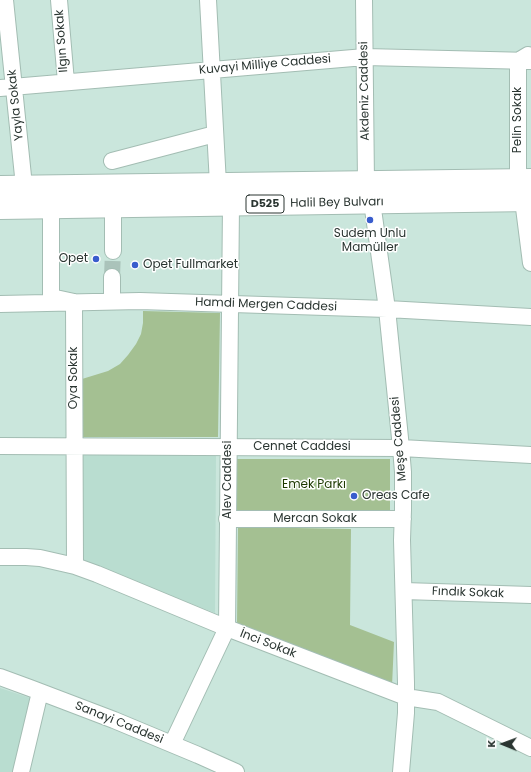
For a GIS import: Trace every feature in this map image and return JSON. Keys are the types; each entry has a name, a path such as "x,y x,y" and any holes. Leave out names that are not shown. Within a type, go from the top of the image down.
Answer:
{"highway":[{"name":"Halil Bey Bulvarı","path":"0,187 366,182 526,190"},
{"name":"Halil Bey Bulvarı","path":"0,208 372,202 526,190"}],"street":[{"name":"Yayla Sokak","path":"5,0 7,87 24,186"},
{"name":"Ilgın Sokak","path":"59,0 66,82"},
{"path":"208,0 218,184"},
{"name":"Akdeniz Caddesi","path":"364,0 366,182"},
{"name":"Kuvayi Milliye Caddesi","path":"7,87 365,57 527,58"},
{"name":"Pelin Sokak","path":"527,58 526,190 531,263"},
{"path":"112,161 215,134"},
{"name":"Meşe Caddesi","path":"372,202 386,309 401,448 404,491 402,540 406,713 401,772"},
{"name":"Alev Caddesi","path":"172,744 227,628 231,204"},
{"path":"113,206 113,251"},
{"path":"51,207 51,297 74,302"},
{"path":"112,277 112,301"},
{"name":"Hamdi Mergen Caddesi","path":"0,304 140,301 386,309 531,317"},
{"name":"Oya Sokak","path":"74,302 75,566"},
{"name":"Cennet Caddesi","path":"0,446 401,448 531,455"},
{"name":"Mercan Sokak","path":"227,519 403,520"},
{"name":"İnci Sokak","path":"0,557 40,558 75,566 227,628 406,697 438,702 531,748"},
{"name":"Fındık Sokak","path":"404,591 531,595"},
{"name":"Sanayi Caddesi","path":"0,678 40,692 172,744 236,772"},
{"path":"21,772 40,692"}],"shaded area":[{"path":"81,454 216,454 215,613 82,561"},
{"path":"0,688 30,698 14,772 0,772"}],"green space":[{"path":"143,311 220,313 218,437 82,437 82,379 108,371 120,364 136,344 141,334"},
{"name":"Emek Parkı","path":"237,459 390,459 390,512 237,512"},
{"path":"238,527 351,529 350,625 394,642 392,686 237,624"}],"tunnel":[{"path":"112,277 113,251"}],"place":[{"name":"Sudem Unlu Mamüller","path":"370,220"},
{"name":"Opet","path":"96,259"},
{"name":"Opet Fullmarket","path":"135,265"},
{"name":"Oreas Cafe","path":"354,496"}]}
